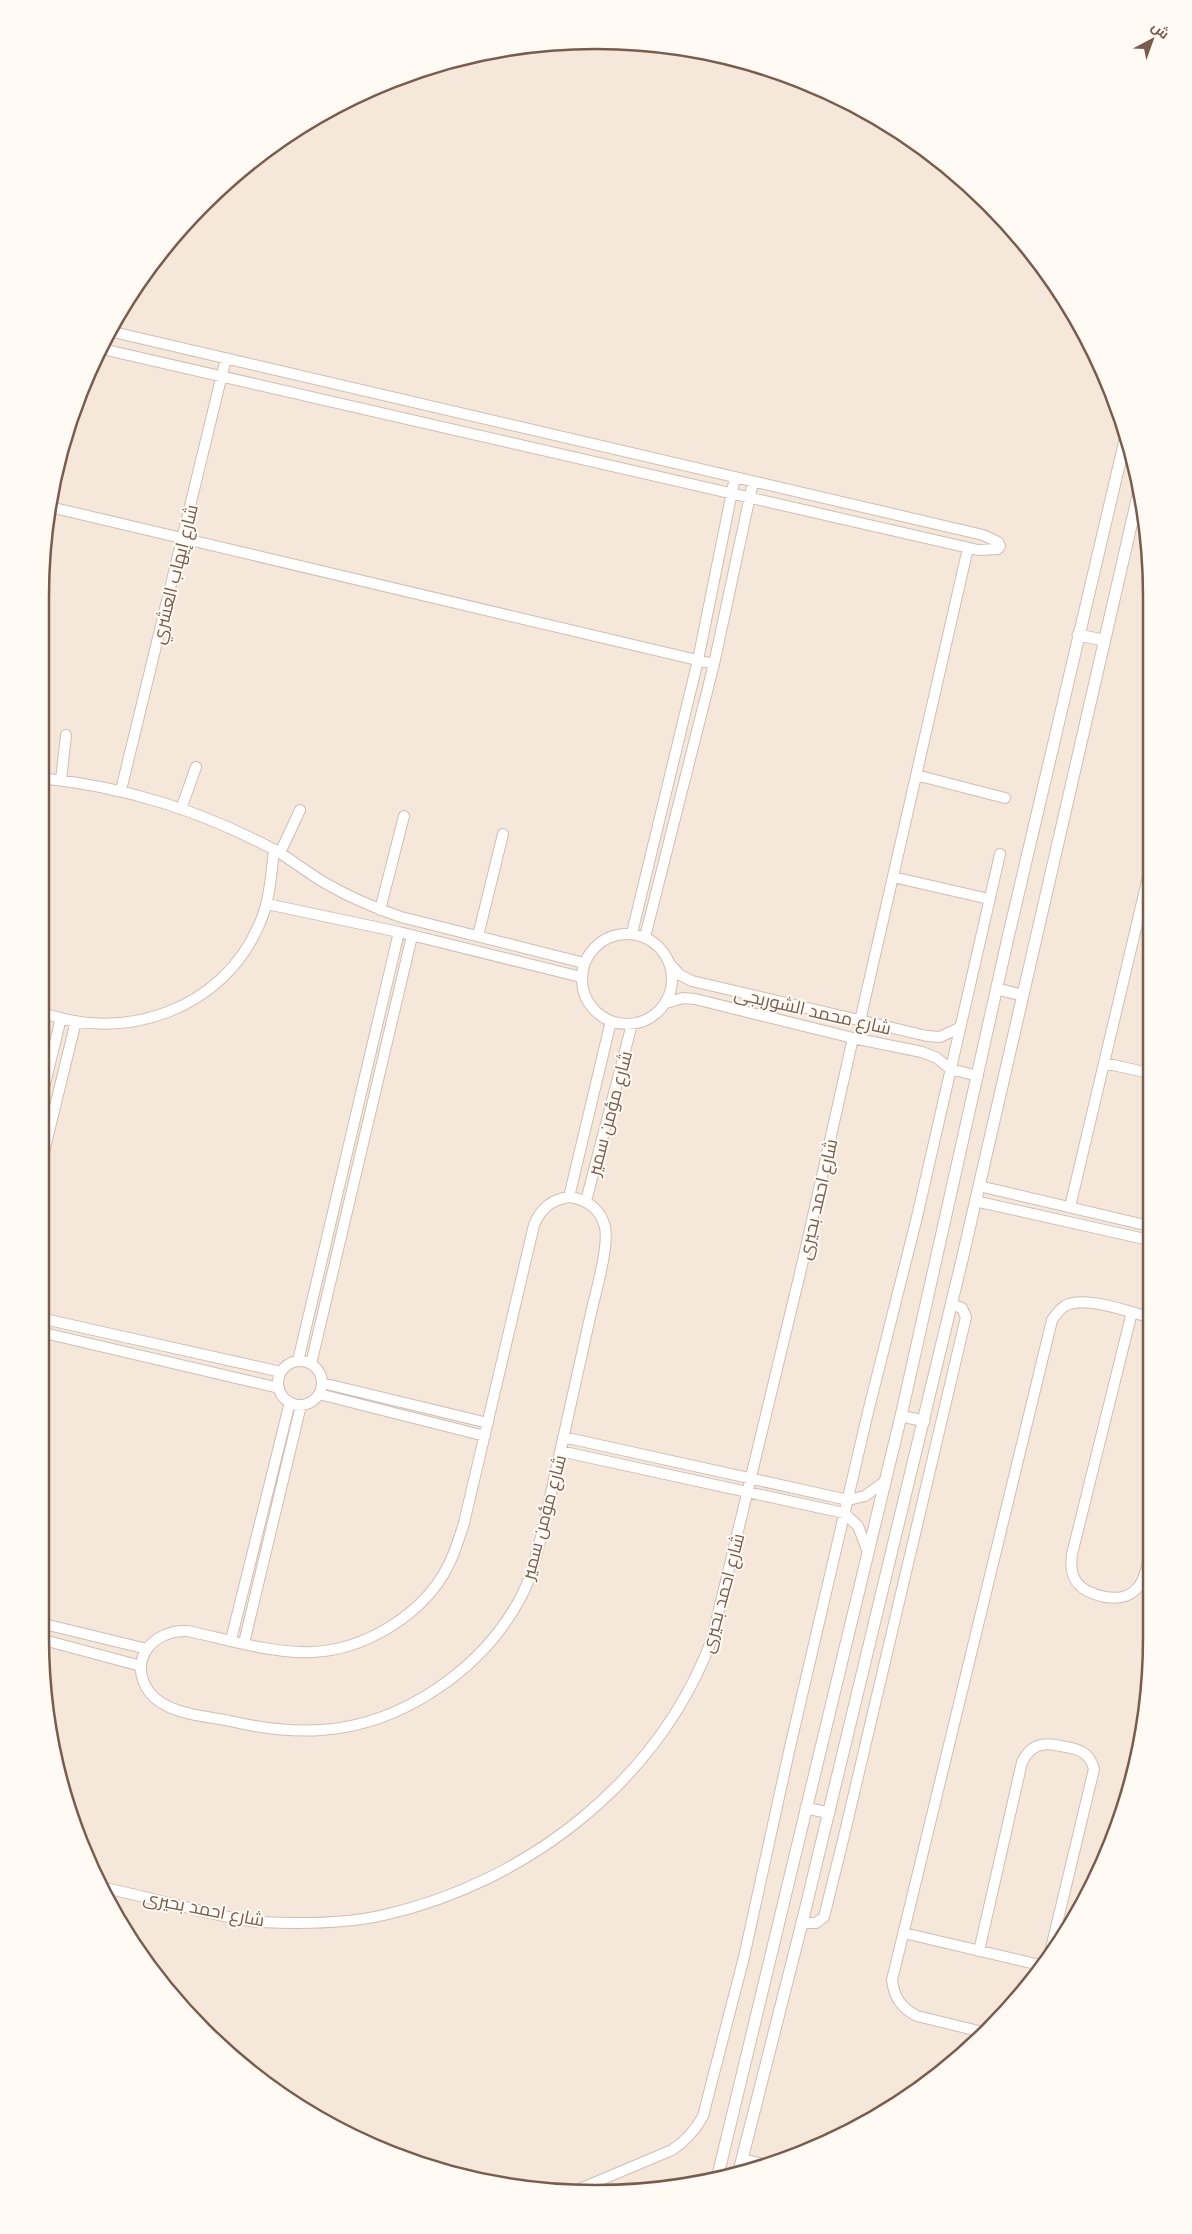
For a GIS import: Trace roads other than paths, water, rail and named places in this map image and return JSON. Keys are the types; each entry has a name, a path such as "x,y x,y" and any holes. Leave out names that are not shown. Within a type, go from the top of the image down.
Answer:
{"street":[{"path":"107,350 968,548 985,551 998,549 1000,546 998,542 982,535 116,334"},
{"name":"شارع إيهاب العشري","path":"121,790 184,539 226,358"},
{"path":"718,2172 901,1416 1078,635 1123,448"},
{"path":"632,933 698,660 735,477"},
{"path":"645,936 714,664 753,482"},
{"path":"740,2166 802,1923 924,1421 1135,503"},
{"path":"56,508 714,664"},
{"path":"860,1021 968,548"},
{"path":"1078,635 1103,640"},
{"path":"61,780 66,735"},
{"path":"181,809 196,767"},
{"path":"916,775 1005,798"},
{"path":"49,779 121,790 181,809 227,827 277,852 325,883 380,910 584,963"},
{"path":"49,1014 76,1021 106,1024 143,1021 171,1012 204,994 221,980 245,951 259,925 267,904 277,852 300,810"},
{"path":"380,910 404,816"},
{"path":"478,936 503,834"},
{"path":"589,2185 672,2150 685,2141 703,2116 744,1957 844,1513 917,1217 1000,854"},
{"path":"893,877 989,899"},
{"path":"1070,1207 1143,898"},
{"path":"267,904 399,932 582,977"},
{"path":"298,1362 399,932"},
{"path":"632,933 645,936 661,948 671,965 672,985 666,1003 651,1018 632,1024 611,1021 603,1017 589,1004 585,996 582,977 584,963 590,952 603,940 620,934 632,933"},
{"path":"311,1364 412,936"},
{"name":"شارع محمد الشوربجى","path":"671,965 680,975 692,981 860,1021 934,1037 947,1035 959,1028"},
{"path":"997,989 1022,995"},
{"name":"شارع محمد الشوربجى","path":"666,1003 683,998 695,999 853,1038 930,1054 950,1069"},
{"path":"49,1065 61,1018"},
{"path":"49,1127 76,1021"},
{"name":"شارع مؤمن سمير","path":"570,1197 611,1021"},
{"name":"شارع مؤمن سمير","path":"141,1666 142,1677 147,1688 163,1705 269,1728 322,1730 353,1725 374,1719 438,1688 462,1670 485,1648 504,1624 521,1597 533,1568 564,1437 606,1236 601,1216 586,1201 632,1024"},
{"name":"شارع احمد بحيرى","path":"110,1889 258,1922 310,1922 382,1915 434,1900 503,1871 542,1848 588,1814 624,1780 655,1742 685,1695 705,1657 712,1639 749,1492 853,1038"},
{"path":"1104,1063 1143,1072"},
{"path":"950,1069 978,1076"},
{"path":"49,1098 56,1098"},
{"path":"979,1186 1143,1225"},
{"path":"49,1641 141,1666 147,1649 154,1640 164,1633 176,1630 282,1650 312,1652 362,1641 387,1629 405,1616 421,1602 448,1568 464,1523 534,1225 539,1214 547,1205 558,1199 570,1197 586,1201"},
{"path":"976,1201 1143,1238"},
{"path":"977,2031 917,2016 902,2006 896,1998 892,1980 1052,1320 1059,1311 1068,1305 1080,1302 1143,1315"},
{"path":"802,1923 816,1923 824,1916 844,1836 966,1317 962,1308 951,1304"},
{"path":"1132,1312 1072,1554 1072,1573 1076,1582 1091,1594 1117,1599 1126,1597 1140,1586 1143,1580"},
{"path":"49,1320 281,1372"},
{"path":"49,1334 279,1388"},
{"path":"298,1362 311,1364 317,1369 322,1383 318,1394 308,1403 301,1405 290,1402 282,1396 279,1388 278,1380 281,1372 285,1367 298,1362"},
{"path":"322,1383 488,1423"},
{"path":"318,1394 485,1436"},
{"path":"231,1640 290,1402"},
{"path":"244,1643 301,1405"},
{"path":"901,1416 924,1421"},
{"path":"564,1437 848,1500 865,1496 884,1482"},
{"path":"560,1451 844,1513 858,1526 868,1552"},
{"path":"49,1625 147,1649"},
{"path":"979,1951 1022,1762 1031,1749 1046,1743 1080,1749 1092,1761 1094,1769 1055,1936"},
{"path":"806,1808 829,1813"},
{"path":"904,1934 1035,1964"},
{"path":"751,2038 771,2043"},
{"path":"742,2159 754,2162"}]}
